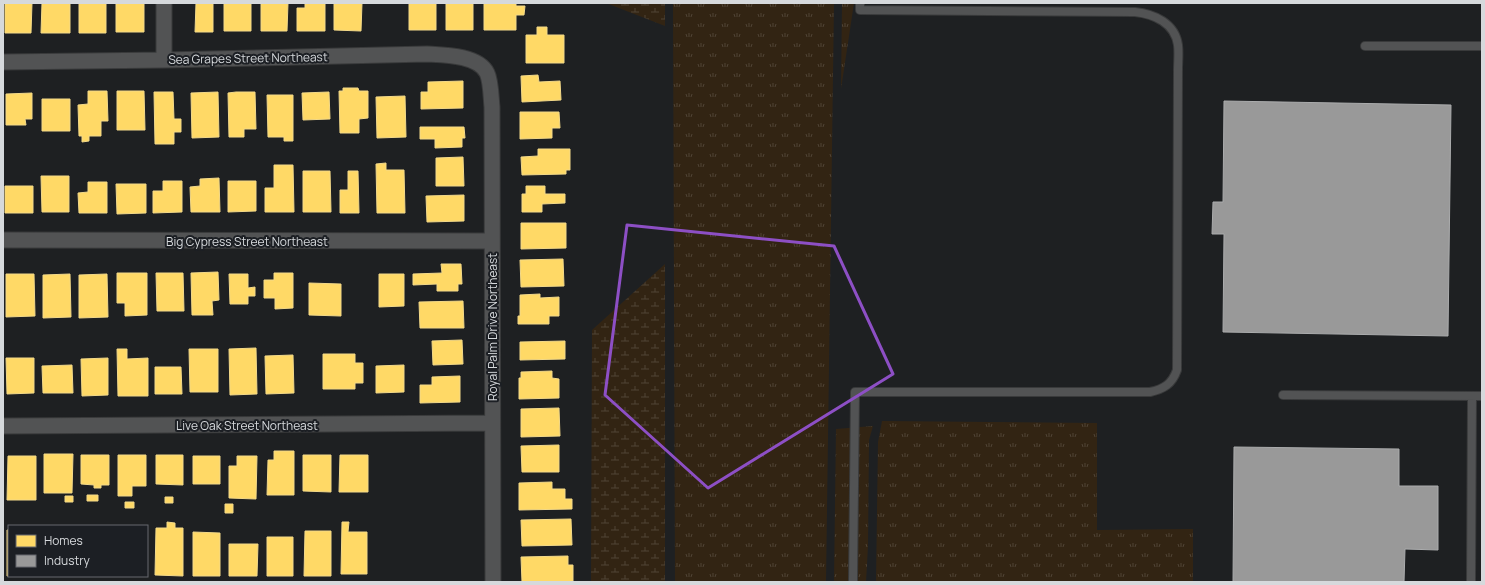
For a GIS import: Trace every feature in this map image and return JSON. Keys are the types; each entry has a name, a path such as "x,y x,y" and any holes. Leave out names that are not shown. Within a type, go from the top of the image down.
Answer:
{"street":[{"path":"164,3 164,60"},
{"name":"Sea Grapes Street Northeast","path":"3,62 427,54 460,57 477,63 487,73"},
{"name":"Royal Palm Drive Northeast","path":"487,73 492,107 491,241 493,582"},
{"name":"Big Cypress Street Northeast","path":"3,240 491,241"},
{"name":"Live Oak Street Northeast","path":"3,426 492,424"}],"lane":[{"path":"853,582 855,392 1150,392 1161,390 1169,385 1174,379 1176,370 1178,44 1176,36 1166,23 1148,13 1136,12 860,10 860,3"},
{"path":"1365,46 1482,46"},
{"path":"1284,395 1482,396"},
{"path":"1471,582 1472,396"}],"highlighted area":[{"path":"627,225 834,246 893,374 708,488 605,395"}],"green space":[{"path":"606,3 665,3 665,26"},
{"path":"673,3 834,3 826,582 675,582"},
{"path":"842,3 854,3 841,89"},
{"path":"665,264 665,582 591,582 592,330"},
{"path":"882,421 1097,423 1097,530 1193,529 1193,582 876,582 878,442"},
{"path":"873,426 869,440 868,546 866,582 834,582 836,429"}],"building: Homes":[{"path":"5,3 32,3 31,33 5,33"},
{"path":"42,3 70,3 70,33 41,33"},
{"path":"79,3 106,3 106,33 79,33"},
{"path":"116,3 144,3 144,32 116,32"},
{"path":"196,3 213,3 213,32 195,32"},
{"path":"224,3 251,3 251,31 224,31"},
{"path":"261,3 288,3 287,31 261,31"},
{"path":"305,3 325,3 325,31 297,31 297,8 305,8"},
{"path":"334,3 362,3 361,31 334,30"},
{"path":"409,3 436,3 436,30 409,30"},
{"path":"446,3 473,3 473,30 446,30"},
{"path":"484,3 516,3 516,6 525,6 524,15 516,15 516,30 484,30"},
{"path":"537,27 547,27 547,35 564,35 564,63 526,63 526,35 537,35"},
{"path":"538,75 539,82 560,81 561,100 522,102 521,76"},
{"path":"463,81 463,108 421,109 421,92 428,92 428,82"},
{"path":"343,88 358,88 359,91 368,91 368,118 359,119 359,133 340,133 339,91 343,91"},
{"path":"88,91 107,91 108,121 101,121 101,136 89,136 89,141 82,142 82,136 79,136 78,105 88,104"},
{"path":"117,91 144,91 145,130 117,130"},
{"path":"154,92 173,92 174,119 181,119 181,132 174,132 174,144 155,144"},
{"path":"218,92 219,137 192,138 191,93"},
{"path":"255,92 256,129 244,129 244,137 229,137 228,93"},
{"path":"329,92 330,119 303,120 302,93"},
{"path":"32,93 32,119 25,119 26,125 6,125 6,94"},
{"path":"267,95 293,95 293,141 284,141 284,137 268,137"},
{"path":"405,96 406,137 377,138 376,97"},
{"path":"42,99 70,99 70,131 42,131"},
{"path":"520,112 559,112 560,128 552,128 552,138 520,139"},
{"path":"420,127 464,127 465,138 462,138 462,147 435,148 435,139 420,139"},
{"path":"538,149 570,149 570,170 566,170 566,174 522,175 521,157 538,156"},
{"path":"463,157 464,186 436,186 436,158"},
{"path":"386,163 386,170 404,170 405,213 377,213 376,164"},
{"path":"274,165 293,165 294,212 265,212 265,188 274,188"},
{"path":"303,171 330,171 331,212 303,212"},
{"path":"348,171 358,171 359,213 340,213 340,190 348,190"},
{"path":"41,176 69,176 69,212 42,212"},
{"path":"219,178 220,212 191,212 190,187 200,186 200,179"},
{"path":"163,181 182,181 182,212 153,213 153,191 163,191"},
{"path":"228,181 256,181 256,211 228,212"},
{"path":"88,182 107,182 107,213 79,213 78,193 88,192"},
{"path":"116,184 146,184 146,213 117,214"},
{"path":"5,186 33,186 33,213 5,213"},
{"path":"526,186 545,186 545,194 565,194 565,203 542,204 542,212 522,212 522,194 526,194"},
{"path":"464,195 464,221 427,222 426,196"},
{"path":"521,223 566,223 566,248 521,249"},
{"path":"563,259 564,286 521,287 520,260"},
{"path":"441,264 461,264 462,284 458,284 458,291 437,291 437,284 413,285 413,274 442,273"},
{"path":"218,272 219,300 212,301 213,315 192,315 191,273"},
{"path":"117,273 147,273 147,315 125,316 125,303 117,303"},
{"path":"156,273 183,273 184,311 157,311"},
{"path":"274,273 293,273 293,308 275,309 275,298 264,298 264,280 274,280"},
{"path":"6,274 34,274 35,316 6,317"},
{"path":"70,274 71,317 43,318 43,275"},
{"path":"107,274 108,317 79,318 79,275"},
{"path":"229,274 248,274 248,288 255,287 255,296 248,296 248,304 230,304"},
{"path":"379,274 404,274 404,306 379,307"},
{"path":"309,283 341,284 341,316 309,315"},
{"path":"540,294 540,298 559,297 559,316 549,316 549,324 518,324 518,316 520,316 520,295"},
{"path":"463,301 464,328 420,328 419,302"},
{"path":"462,340 463,364 433,365 432,341"},
{"path":"565,341 565,359 520,360 520,342"},
{"path":"256,348 257,394 230,395 229,349"},
{"path":"117,349 127,349 127,359 148,358 148,396 118,396"},
{"path":"189,349 218,349 218,392 190,392"},
{"path":"323,354 355,354 355,363 363,363 363,383 355,383 355,389 323,389"},
{"path":"293,355 294,393 266,394 265,356"},
{"path":"6,358 34,358 34,393 7,394"},
{"path":"108,358 108,395 82,396 81,359"},
{"path":"72,365 73,393 43,393 42,366"},
{"path":"404,365 404,392 376,393 376,366"},
{"path":"155,367 181,367 182,394 155,394"},
{"path":"552,371 552,378 559,379 559,398 519,399 519,378 521,378 521,372"},
{"path":"460,376 460,402 420,403 420,385 432,385 432,377"},
{"path":"559,408 560,436 521,437 521,409"},
{"path":"559,445 559,472 522,472 521,446"},
{"path":"274,451 294,451 294,495 267,495 268,460 274,460"},
{"path":"44,454 73,454 72,493 44,493"},
{"path":"81,455 109,455 109,485 101,485 101,488 94,488 94,485 81,484"},
{"path":"118,455 146,455 146,486 132,486 132,496 118,496"},
{"path":"156,455 183,455 183,485 156,484"},
{"path":"303,455 331,455 331,492 303,491"},
{"path":"340,455 368,455 368,492 339,492"},
{"path":"8,456 36,456 36,500 7,500"},
{"path":"193,456 220,456 220,484 193,484"},
{"path":"237,456 257,456 256,499 229,498 229,466 237,466"},
{"path":"552,482 552,489 565,489 565,499 572,499 572,509 519,510 519,483"},
{"path":"87,495 98,495 98,501 87,501"},
{"path":"65,496 73,496 73,502 65,502"},
{"path":"165,497 173,497 173,503 165,503"},
{"path":"125,502 134,502 134,508 125,508"},
{"path":"225,504 233,504 233,513 225,513"},
{"path":"571,519 572,545 522,546 521,520"},
{"path":"167,522 175,523 175,528 183,528 183,576 155,575 156,528 167,528"},
{"path":"342,522 349,522 348,532 367,532 367,574 341,574"},
{"path":"7,530 8,530 8,576"},
{"path":"305,531 331,531 331,576 304,576"},
{"path":"193,532 220,533 220,576 193,576"},
{"path":"267,537 293,537 293,576 267,576"},
{"path":"229,544 258,544 257,576 229,576"},
{"path":"568,556 568,565 573,565 573,582 522,582 521,557"}],"building: Industry":[{"path":"1224,101 1451,105 1448,336 1223,332 1224,234 1212,234 1213,202 1223,202"},
{"path":"1234,447 1399,449 1399,486 1438,486 1438,550 1405,549 1404,582 1233,582"}]}
